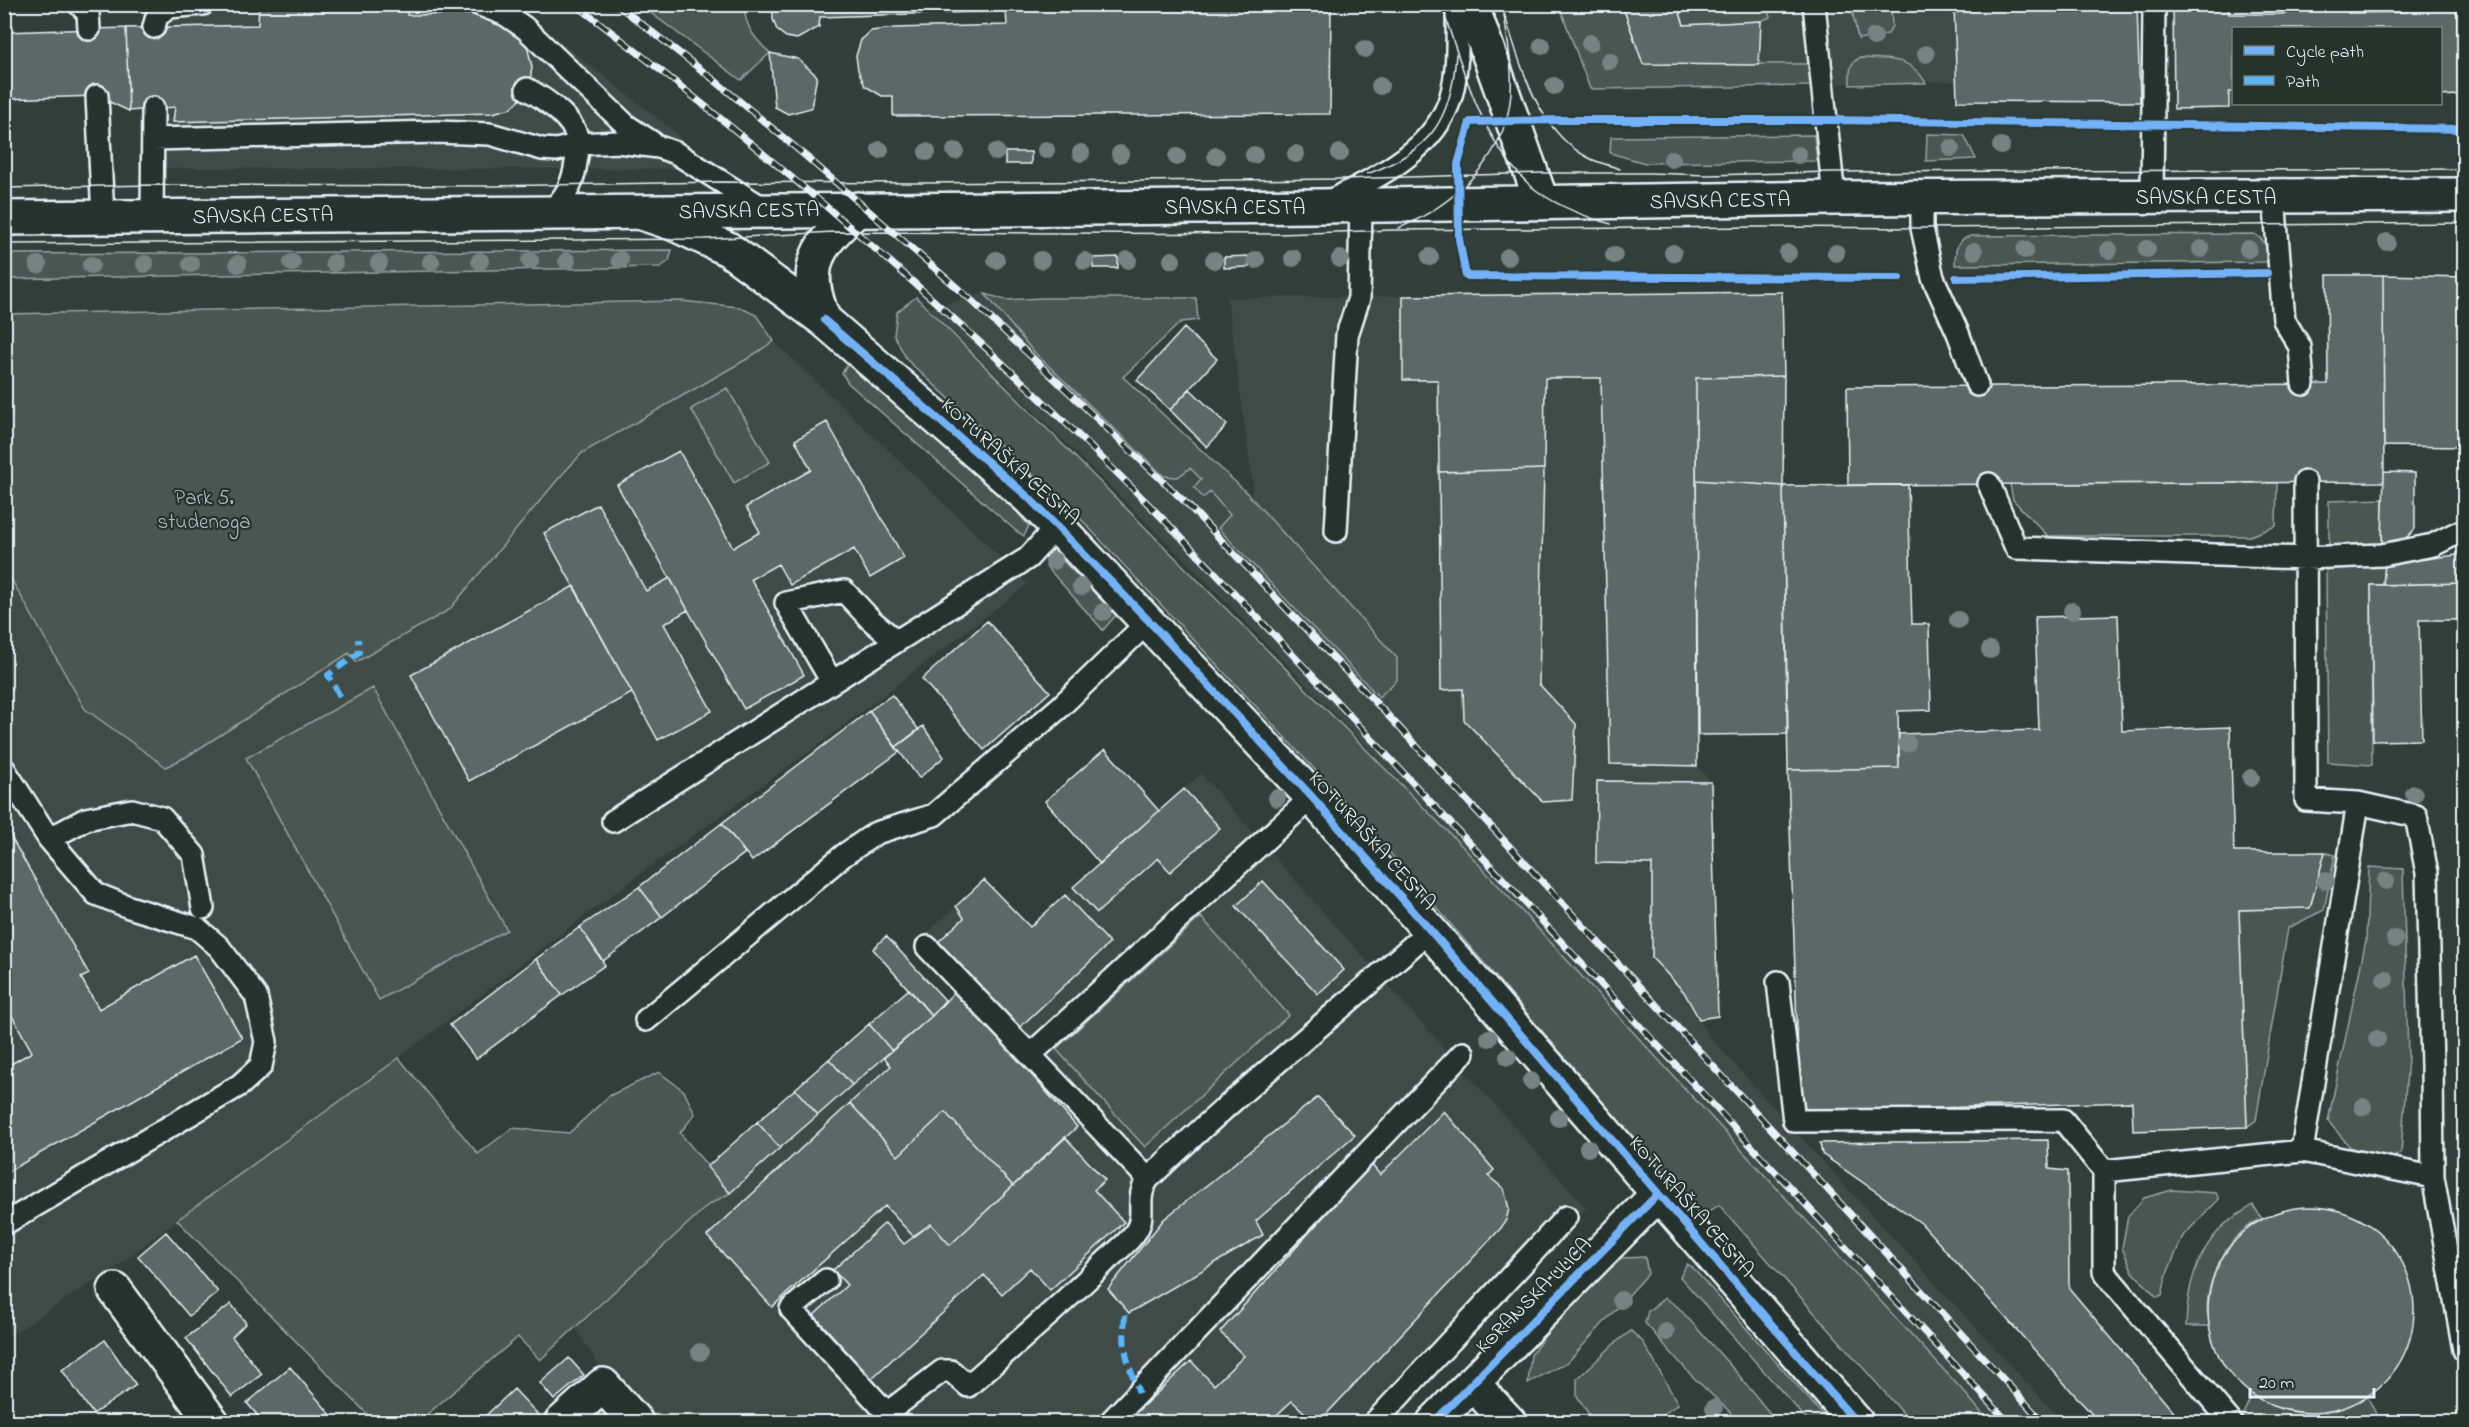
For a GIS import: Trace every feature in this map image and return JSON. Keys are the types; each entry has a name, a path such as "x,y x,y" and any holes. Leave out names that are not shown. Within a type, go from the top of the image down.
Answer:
{"street":[{"path":"1471,4 1542,202"},
{"name":"SAVSKA CESTA","path":"4,218 1319,206 1834,198 2464,195"},
{"name":"KOTURAŠKA CESTA","path":"824,320 813,289 812,269 829,237 858,209"},
{"name":"KOTURAŠKA CESTA","path":"637,211 675,224 728,249 824,320 1028,497 1058,526 1312,797 1856,1422"},
{"name":"KORANSKA ULICA","path":"1447,1418 1472,1383 1658,1194"},
{"path":"115,1290 212,1422"},
{"name":"KORANSKA ULICA","path":"1472,1383 1509,1422"},
{"path":"562,1422 603,1385 636,1422"}],"lane":[{"path":"79,4 88,13 89,29"},
{"path":"154,27 157,16 169,7 203,4"},
{"path":"478,4 506,15 525,28 627,126 659,147"},
{"path":"1319,206 1375,178 1415,150 1436,128 1449,102 1454,81 1457,4"},
{"path":"1814,4 1834,198"},
{"path":"2152,197 2154,4"},
{"path":"527,89 562,114 577,135 578,144 571,183 559,204 549,212"},
{"path":"97,96 103,217"},
{"path":"152,216 153,108"},
{"path":"153,139 437,132 490,134 543,149 557,150 578,144 618,142 659,147 676,153 766,210"},
{"path":"2274,197 2284,321 2300,347 2303,384"},
{"path":"1922,199 1922,228 1933,278 1958,333 1977,385"},
{"path":"1336,531 1347,335 1359,298 1361,205"},
{"path":"2305,482 2306,800 2358,803 2416,816 2427,873 2433,1177 2464,1350"},
{"path":"1989,484 2016,548 2305,558 2382,555 2433,545 2457,533"},
{"path":"613,821 1028,558 1058,526"},
{"path":"832,682 786,603 844,591 871,620 896,641"},
{"path":"646,1020 844,855 876,833 934,815 1059,708 1149,621"},
{"path":"4,769 50,839 96,894 197,928 219,947 256,996 266,1042 261,1066 240,1085 4,1224"},
{"path":"1030,1055 1312,797"},
{"path":"2302,1151 2358,803"},
{"path":"50,839 86,819 132,810 162,818 194,855 203,908"},
{"path":"826,1280 791,1309 887,1413 942,1371 951,1371 968,1386 1074,1292 1137,1230 1142,1215 1140,1197 1142,1187 1148,1179 1204,1124 1319,1028 1430,930"},
{"path":"927,947 1148,1179"},
{"path":"1778,982 1794,1121 2063,1120 2104,1171 2104,1272 2231,1422"},
{"path":"1110,1422 1463,1053"},
{"path":"2104,1171 2302,1151 2433,1177"},
{"path":"1375,1422 1566,1217"}],"shaded area":[{"path":"151,5 507,5 527,16 670,128 710,169 164,168"},
{"path":"1559,5 2137,5 2140,102 1957,101 1956,81 1590,89"},
{"path":"1782,292 1784,376 1698,735 1697,766 1711,782 1718,1016 1699,1020 1708,1035 1812,1150 2063,1422 1989,1422 1965,1393 1461,845 1203,578 929,308 985,294 1033,351 1163,476 1190,468 1201,479 1194,487 1202,498 1210,492 1230,515 1218,529 1397,658 1250,497 1253,485 1227,298"},
{"path":"774,341 1028,584 817,746 636,877 355,1091 177,1220 122,1263 5,1339 4,568 85,709 186,757 350,653 356,662 559,478 582,453 747,359"},
{"path":"1201,774 1586,1208 1394,1422 656,1422 603,1372 576,1329 708,1204 730,1193 932,1016 953,993 912,947 984,880 1030,927"}],"green space":[{"path":"640,5 744,5 746,20 751,32 770,53 741,80"},
{"path":"1559,5 1622,5 1643,64 1808,64 1811,86 1590,89"},
{"path":"1677,5 1766,5 1770,17 1761,21 1684,25"},
{"path":"1851,5 1891,5 1892,26 1888,34 1858,39"},
{"path":"1860,58 1889,59 1906,63 1920,74 1926,83 1850,85 1853,63"},
{"path":"1927,134 1964,135 1976,159 1926,161"},
{"path":"1814,135 1817,161 1645,163 1610,153 1611,137"},
{"path":"2254,234 2266,246 2268,262 1955,265 1959,243 1971,236"},
{"path":"672,250 669,261 660,267 4,279 5,254"},
{"path":"985,294 1006,300 1196,298 1198,320 1181,322 1123,377 1245,491 1397,658 1397,680 1379,697 1218,528 1230,515 1210,492 1203,498 1194,487 1201,479 1190,468 1178,477 1164,476 1033,351"},
{"path":"916,297 1461,845 1965,1393 1989,1422 1911,1422 1719,1205 1701,1217 1361,819 1078,516 907,360 894,335 897,312"},
{"name":"Park 5. studenoga","path":"681,301 739,307 756,315 774,341 747,359 582,453 449,610 356,662 349,653 186,757 166,767 85,709 5,568 5,314"},
{"path":"848,364 1018,513 1029,526 1024,536 848,383 842,373"},
{"path":"727,388 770,462 734,483 691,409"},
{"path":"2277,483 2276,526 2250,536 2048,536 2013,500 2010,484"},
{"path":"2383,499 2382,544 2329,547 2329,501"},
{"path":"1053,551 1116,615 1103,630 1046,566 1048,556"},
{"path":"2385,564 2383,585 2371,585 2372,765 2328,762 2326,570"},
{"path":"373,688 507,930 379,1000 246,758"},
{"path":"2325,852 2335,855 2324,910 2288,928 2256,1120 2247,1127 2239,910 2310,907"},
{"path":"2369,867 2403,869 2408,1057 2401,1153 2384,1163 2350,1147 2328,1121 2366,940"},
{"path":"1201,917 1289,1015 1145,1147 1056,1049"},
{"path":"399,1058 478,1154 512,1128 569,1133 609,1096 659,1072 684,1091 695,1114 680,1133 730,1193 708,1205 540,1360 518,1337 418,1422 375,1422 177,1220"},
{"path":"2172,1190 2216,1193 2219,1199 2183,1236 2166,1276 2162,1295 2157,1297 2133,1272 2122,1248 2128,1216 2144,1198"},
{"path":"2253,1205 2262,1219 2250,1225 2240,1234 2216,1268 2208,1295 2207,1308 2210,1326 2186,1326 2188,1299 2194,1273 2205,1249 2225,1224"},
{"path":"1645,1257 1648,1274 1568,1362 1528,1383 1531,1355 1570,1302 1623,1258"},
{"path":"1687,1264 1829,1422 1809,1422 1680,1277"},
{"path":"1665,1298 1678,1307 1777,1422 1736,1422 1729,1411 1691,1375 1645,1323 1648,1311"},
{"path":"1631,1331 1643,1342 1678,1404 1652,1422 1594,1422 1577,1396 1577,1379"},
{"path":"2252,1395 2283,1409 2305,1412 2337,1409 2367,1396 2378,1418 2371,1422 2254,1422 2242,1416"}],"building":[{"path":"259,4 407,4 407,15 482,14 506,19 526,41 532,67 530,82 524,96 511,108 493,113 173,122 175,107 129,111 126,28 258,25"},
{"path":"773,4 1331,4 1330,114 893,116 893,96 882,96 865,86 858,70 856,56 861,40 871,31 895,28 1007,25 1006,11 820,17 819,27 797,39 786,37 777,30 773,19"},
{"path":"1622,4 1677,4 1684,25 1761,21 1759,65 1643,64"},
{"path":"1954,4 2137,4 2140,102 1957,101"},
{"path":"2173,4 2228,4 2229,14 2286,14 2286,4 2348,4 2348,13 2407,12 2407,4 2457,4 2458,95 2442,96 2442,27 2232,27 2232,92 2229,92 2229,108 2174,109"},
{"path":"126,28 129,111 97,96 4,99 4,32"},
{"path":"770,53 798,59 817,76 811,108 788,114 775,107"},
{"path":"1005,152 1031,152 1031,164 1005,164"},
{"path":"1248,256 1249,267 1224,268 1224,257"},
{"path":"1118,257 1118,268 1093,268 1093,258"},
{"path":"2327,275 2383,275 2384,482 1848,485 1847,387 2328,384"},
{"path":"2383,275 2464,277 2464,447 2384,446"},
{"path":"1782,292 1784,376 1696,378 1697,766 1610,764 1601,378 1545,378 1544,469 1439,472 1438,380 1403,380 1403,296"},
{"path":"1184,328 1217,359 1170,410 1137,380"},
{"path":"1784,376 1783,486 1696,480 1696,378"},
{"path":"1190,389 1227,425 1207,447 1170,410"},
{"path":"827,422 904,558 870,578 854,549 790,585 778,564 751,579 804,675 744,709 617,485 679,451 733,548 760,532 746,507 811,470 795,440"},
{"path":"1544,469 1539,684 1576,724 1572,800 1543,802 1464,720 1463,689 1441,690 1439,472"},
{"path":"2384,472 2415,473 2415,529 2398,546 2382,544"},
{"path":"1696,480 1783,486 1788,734 1698,735"},
{"path":"1908,485 1912,624 1929,624 1931,710 1898,711 1899,768 1788,770 1783,486"},
{"path":"598,504 646,591 670,578 688,610 664,624 712,711 658,740 544,533"},
{"path":"2464,554 2464,583 2383,585 2385,564"},
{"path":"2464,583 2464,620 2419,620 2422,740 2373,741 2371,585"},
{"path":"574,586 632,693 469,781 411,675"},
{"path":"4,598 13,612 4,616"},
{"path":"2118,615 2122,731 2230,727 2234,852 2325,852 2310,908 2239,910 2247,1127 2133,1131 2132,1102 1800,1112 1788,770 1899,768 1899,734 2039,730 2035,617"},
{"path":"987,621 1050,692 984,750 922,679"},
{"path":"892,695 919,730 896,747 869,711"},
{"path":"869,711 899,752 752,861 722,823"},
{"path":"923,726 944,757 919,778 896,747"},
{"path":"1105,749 1159,811 1100,864 1045,801"},
{"path":"1597,781 1711,782 1718,1016 1699,1019 1684,992 1652,958 1652,864 1596,863"},
{"path":"1184,789 1220,828 1170,872 1158,858 1097,913 1073,887"},
{"path":"722,823 745,853 662,917 639,887"},
{"path":"4,825 89,974 81,978 99,1009 194,955 242,1038 4,1174 4,1068 32,1052 10,1012 4,1015"},
{"path":"984,880 1030,927 1065,895 1110,943 1019,1028 938,942 964,918 956,906"},
{"path":"1263,881 1344,970 1318,994 1236,906"},
{"path":"639,887 662,917 603,961 580,927"},
{"path":"580,927 605,965 562,995 536,959"},
{"path":"886,936 945,1000 932,1016 873,949"},
{"path":"536,959 562,995 476,1059 450,1025"},
{"path":"909,989 932,1016 892,1051 869,1024"},
{"path":"954,992 1010,1050 1077,1127 1013,1186 945,1112 898,1156 850,1103 891,1066 884,1057 932,1016"},
{"path":"869,1024 892,1051 852,1085 829,1059"},
{"path":"829,1059 852,1085 818,1115 795,1089"},
{"path":"795,1089 818,1115 780,1148 757,1122"},
{"path":"1318,1097 1355,1135 1256,1221 1263,1235 1129,1313 1108,1289 1164,1219"},
{"path":"850,1103 898,1156 945,1112 1013,1186 950,1245 931,1224 913,1236 885,1206 772,1307 707,1236"},
{"path":"1444,1111 1494,1170 1488,1176 1504,1189 1509,1209 1506,1220 1319,1422 1315,1422 1292,1401 1269,1422 1126,1422 1191,1361 1214,1385 1244,1356 1220,1332 1371,1164 1380,1175"},
{"path":"757,1122 780,1148 730,1193 707,1167"},
{"path":"1065,1137 1105,1180 1094,1190 1124,1222 1050,1290 1030,1268 1002,1294 984,1275 871,1379 814,1315 847,1285 833,1270 885,1223 904,1244 931,1224 950,1245"},
{"path":"2048,1140 2049,1169 2068,1171 2069,1288 2182,1422 2099,1422 1921,1223 1822,1154 1820,1143"},
{"path":"2311,1207 2331,1209 2350,1215 2384,1237 2406,1271 2412,1290 2414,1310 2412,1330 2406,1349 2384,1383 2350,1405 2331,1411 2311,1413 2291,1411 2272,1405 2238,1383 2216,1349 2210,1330 2208,1310 2210,1290 2216,1271 2238,1237 2272,1215 2291,1209"},
{"path":"166,1232 218,1292 189,1316 138,1256"},
{"path":"231,1304 246,1323 232,1337 262,1374 232,1397 186,1338"},
{"path":"105,1340 136,1385 93,1414 62,1370"},
{"path":"569,1358 584,1375 554,1400 540,1383"},
{"path":"290,1367 337,1422 263,1422 247,1403"},
{"path":"514,1389 545,1422 483,1422 481,1420"},
{"path":"606,1397 628,1422 591,1422 585,1416"}],"tram line":[{"path":"1441,4 1477,107 1504,155 1521,176 1540,193 1574,212 1611,224"},
{"path":"1501,4 1522,69 1542,111 1555,130 1570,146 1589,158 1620,169"},
{"path":"1399,228 1418,219 1455,194 1471,179 1497,144 1505,124 1511,91 1510,58 1504,15"},
{"path":"1367,174 1407,155 1422,144 1434,130 1449,98 1456,54"},
{"path":"4,188 152,185 493,186 721,182 923,183 1343,179 1541,173 1708,175 1831,172 2464,169"},
{"path":"4,244 705,239 833,232 1280,234 1393,230 2464,223"}],"railway":[{"path":"575,4 807,190 956,320 1100,456 1290,652 2008,1422"},
{"path":"616,4 713,79 802,153 969,298 1185,502 1397,725 2043,1422"}],"marked path":[{"path":"340,696 328,675 359,653 358,639"},
{"path":"1125,1315 1126,1355 1139,1393"}],"cycle path":[{"path":"1899,278 1466,276 1459,239 1458,164 1470,122 1826,120 2464,129"},
{"path":"1956,278 2267,273"},
{"path":"824,320 1028,497 1149,621 1312,797 1430,930 1856,1422"},
{"path":"1434,1422 1658,1194"}]}
